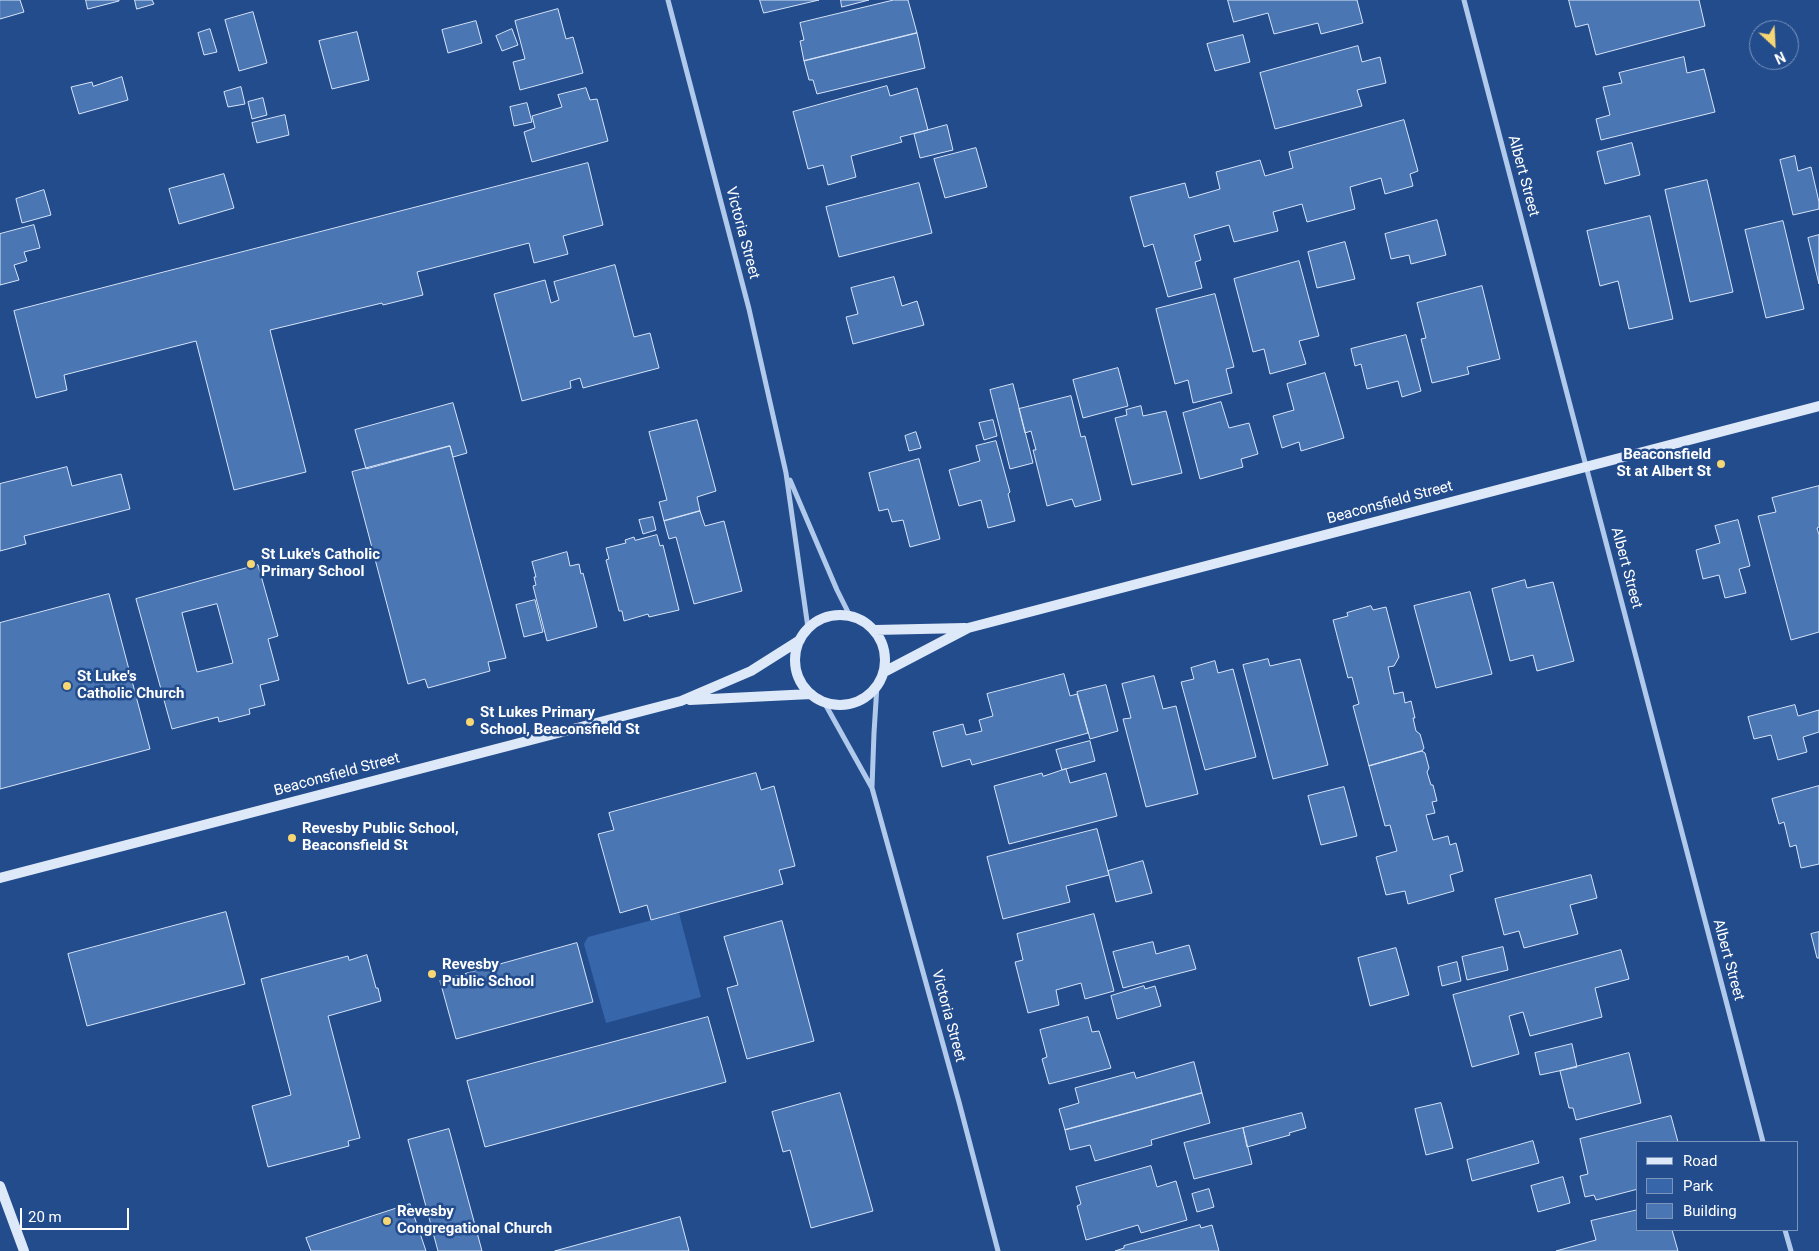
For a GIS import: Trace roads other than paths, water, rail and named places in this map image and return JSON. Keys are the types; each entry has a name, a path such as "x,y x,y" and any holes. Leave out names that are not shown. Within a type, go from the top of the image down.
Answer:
{"main road":[{"name":"Beaconsfield Street","path":"884,672 968,628 1819,406"},
{"path":"835,615 850,616 864,620 875,630 883,642 886,657 884,672 877,685 867,696 854,703 838,705 824,702 811,694 801,682 796,668 796,654 800,640 808,628 820,619 835,615"},
{"name":"Beaconsfield Street","path":"875,630 968,628"},
{"name":"Beaconsfield Street","path":"0,878 681,701 751,671 800,640"},
{"name":"Beaconsfield Street","path":"681,701 811,694"},
{"path":"0,1186 24,1251"}],"street":[{"name":"Victoria Street","path":"668,0 749,309 786,473 808,628"},
{"name":"Albert Street","path":"1464,0 1763,1141"},
{"name":"Victoria Street","path":"786,473 850,616"},
{"name":"Victoria Street","path":"872,788 877,685"},
{"name":"Victoria Street","path":"824,702 872,788 998,1251"},
{"path":"1785,1231 1791,1251"}],"place":[{"name":"Beaconsfield St at Albert St","path":"1721,464"},
{"name":"St Luke's Catholic Primary School","path":"251,564"},
{"name":"St Luke's Catholic Church","path":"67,686"},
{"name":"St Lukes Primary School, Beaconsfield St","path":"470,722"},
{"name":"Revesby Public School, Beaconsfield St","path":"292,838"},
{"name":"Revesby Public School","path":"432,974"},
{"name":"Revesby Congregational Church","path":"387,1221"}]}
